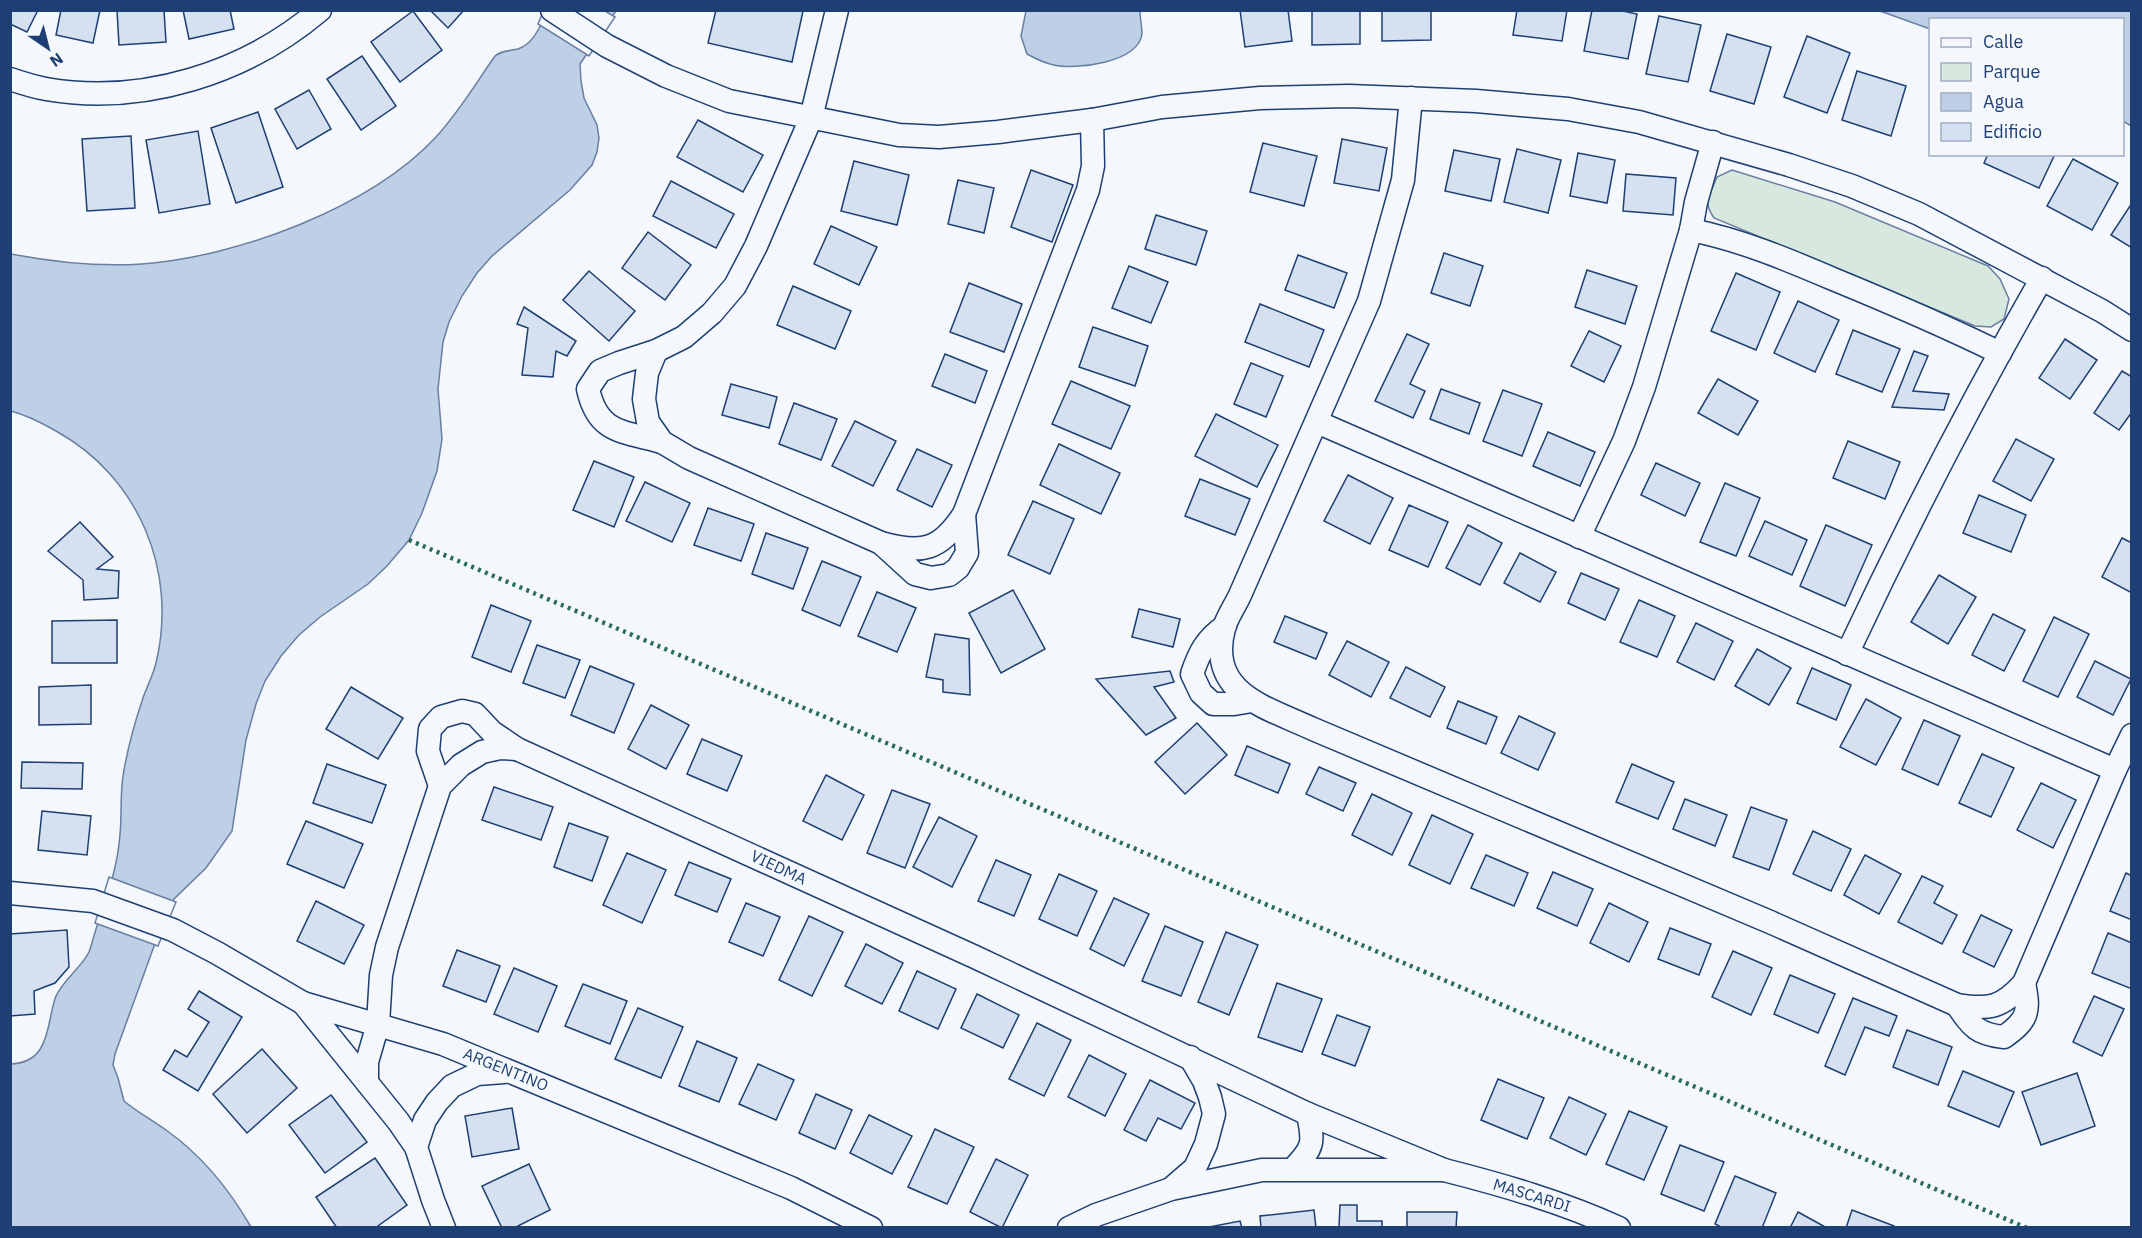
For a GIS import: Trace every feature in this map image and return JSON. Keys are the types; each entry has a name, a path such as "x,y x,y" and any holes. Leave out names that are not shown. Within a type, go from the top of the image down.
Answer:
{"street":[{"path":"10,80 46,89 107,94 165,87 214,73 257,53 298,29 320,10"},
{"path":"552,10 607,46 666,76 729,101 899,135 939,136 998,132 1092,120 1162,107 1260,98 1349,96 1476,101 1568,109 1639,122 1713,142 1852,186 1919,214 2102,310 2132,330"},
{"path":"837,10 811,118 756,246 735,286 712,312 684,337 656,351 600,371 588,389 592,406 602,422 621,431 662,442 689,458 881,543 907,550 922,549 942,541 952,533 964,514 1088,190 1093,166 1092,120"},
{"path":"1411,98 1403,180 1369,301 1225,626 1220,649 1224,672 1233,685 1252,701 1770,922 1957,1005 1980,1009 2001,1004 2013,996 2024,983 2132,735"},
{"path":"1580,537 1624,441 1644,387 1691,230 1696,202 1713,142"},
{"path":"1691,230 1724,236 1762,250 1937,322 2000,352"},
{"path":"1847,654 1885,572 2000,352 2042,278"},
{"path":"656,351 647,373 644,399 648,422 662,442"},
{"path":"1317,422 2115,770"},
{"path":"881,543 915,574 931,578 949,575 958,568 967,553 964,514"},
{"path":"1225,626 1211,636 1199,654 1192,674 1201,693 1213,704 1252,701"},
{"name":"VIEDMA","path":"440,786 428,751 430,729 441,717 462,711 475,714 492,732 518,749 965,952 1255,1089"},
{"path":"367,1082 367,1062 378,1024 381,975 387,947 440,786 461,765 482,752 500,748 518,749"},
{"path":"10,893 93,902 173,930 303,1003 416,1147 444,1227"},
{"path":"1957,1005 1971,1026 1986,1035 2004,1037 2018,1028 2027,1016 2028,1001 2024,983"},
{"name":"ARGENTINO","path":"303,1003 443,1044 791,1188 871,1227"},
{"path":"1190,1057 1204,1081 1214,1114"},
{"path":"416,1147 425,1120 452,1086 477,1074 512,1072"},
{"path":"1171,1189 1195,1168 1206,1144 1214,1114 1224,1096 1235,1089 1255,1089 1308,1114 1443,1170"},
{"path":"1293,1169 1308,1154 1313,1137 1308,1114"},
{"path":"1206,1144 1210,1158 1218,1167 1236,1174"},
{"path":"1069,1227 1096,1215 1171,1189 1262,1170 1443,1170"},
{"name":"MASCARDI","path":"1443,1170 1495,1183 1580,1210 1618,1227"}],"green space":[{"path":"1732,170 1835,202 1988,266 2000,279 2009,299 2004,319 1991,327 1975,326 1714,218 1708,207 1710,193 1717,177"}],"water":[{"path":"548,11 616,11 580,64 584,98 597,125 599,138 592,165 570,190 492,256 462,296 449,322 443,342 438,389 442,439 437,471 422,513 409,540 387,566 368,584 320,617 299,635 281,656 265,681 246,740 232,831 206,868 174,899 153,949 115,1054 113,1065 124,1101 192,1151 224,1186 251,1227 11,1227 10,1064 24,1062 34,1057 40,1049 45,1039 56,996 63,984 86,958 108,893 119,846 125,767 136,719 156,663 161,629 161,594 156,561 145,530 130,500 110,474 85,450 56,431 11,411 11,254 109,265 142,264 179,259 219,251 259,239 339,207 376,186 408,163 436,137 460,108 495,56 518,49 529,42"},
{"path":"1026,11 1140,11 1142,34 1138,44 1130,52 1118,58 1090,65 1054,65 1027,54 1021,36"},
{"path":"1880,11 2131,11 2131,126 2124,122 2124,18 1929,18 1929,29"}],"pier":[{"path":"544,10 605,11 615,17 589,56 538,24"},
{"path":"109,877 176,902 158,946 95,923"}],"building":[{"path":"10,10 38,10 27,32 10,24"},
{"path":"61,10 100,10 93,43 56,35"},
{"path":"117,10 164,10 166,42 119,45"},
{"path":"183,10 230,10 234,29 189,39"},
{"path":"430,10 464,10 448,28"},
{"path":"716,10 803,11 792,62 708,43"},
{"path":"1240,10 1288,10 1292,41 1245,47"},
{"path":"1312,10 1360,10 1360,44 1312,45"},
{"path":"1382,10 1431,10 1431,40 1382,41"},
{"path":"1517,10 1567,10 1562,41 1513,35"},
{"path":"1592,10 1618,10 1637,14 1628,59 1584,51"},
{"path":"413,11 442,50 400,82 371,42"},
{"path":"1659,16 1701,25 1688,82 1646,74"},
{"path":"1727,34 1771,47 1754,104 1710,91"},
{"path":"1807,36 1850,53 1827,113 1784,97"},
{"path":"362,56 396,106 361,130 327,79"},
{"path":"1857,71 1906,86 1891,136 1842,120"},
{"path":"309,90 331,129 297,149 275,109"},
{"path":"258,112 283,187 236,203 211,128"},
{"path":"698,120 763,155 743,192 677,157"},
{"path":"198,131 210,204 159,213 146,140"},
{"path":"131,136 135,208 87,211 82,139"},
{"path":"1342,139 1387,148 1379,191 1334,183"},
{"path":"1263,143 1317,156 1304,206 1250,192"},
{"path":"1517,149 1561,160 1548,213 1504,202"},
{"path":"1454,150 1500,159 1491,201 1445,191"},
{"path":"1578,153 1615,160 1607,203 1570,196"},
{"path":"1987,156 2054,156 2039,188 1984,163"},
{"path":"2073,159 2118,183 2092,230 2047,206"},
{"path":"854,161 909,175 897,225 841,211"},
{"path":"1031,170 1073,185 1052,242 1011,227"},
{"path":"1626,174 1676,178 1673,215 1623,211"},
{"path":"958,180 994,188 984,233 948,224"},
{"path":"671,181 734,214 716,248 653,216"},
{"path":"2132,203 2132,248 2111,235"},
{"path":"1156,215 1207,231 1196,265 1145,249"},
{"path":"831,226 877,247 859,285 814,264"},
{"path":"648,232 691,265 665,300 622,268"},
{"path":"1444,253 1483,266 1470,306 1431,293"},
{"path":"1298,255 1347,273 1334,308 1285,290"},
{"path":"1129,266 1168,282 1151,323 1112,308"},
{"path":"1587,270 1637,286 1625,324 1575,307"},
{"path":"589,271 635,311 609,341 563,300"},
{"path":"1736,273 1780,292 1756,350 1711,331"},
{"path":"969,283 1022,304 1004,352 950,332"},
{"path":"793,286 851,311 835,349 777,325"},
{"path":"1798,301 1839,320 1815,372 1774,353"},
{"path":"1260,304 1324,330 1309,367 1245,342"},
{"path":"524,307 576,341 567,356 556,351 553,377 522,375 528,328 517,324"},
{"path":"1093,327 1148,346 1135,386 1079,367"},
{"path":"1853,330 1900,349 1882,392 1836,374"},
{"path":"1589,331 1621,346 1604,382 1571,366"},
{"path":"1407,334 1429,344 1410,384 1425,391 1413,418 1375,401"},
{"path":"2065,339 2097,360 2070,399 2039,378"},
{"path":"1914,351 1928,356 1913,391 1949,394 1944,410 1892,407"},
{"path":"945,354 987,371 975,403 932,386"},
{"path":"1251,363 1283,376 1266,417 1234,404"},
{"path":"2122,371 2132,377 2132,412 2119,430 2094,413"},
{"path":"1718,379 1758,401 1738,435 1698,413"},
{"path":"1071,381 1130,406 1111,449 1052,424"},
{"path":"731,384 777,397 769,428 722,415"},
{"path":"1441,389 1480,403 1469,434 1430,419"},
{"path":"1503,390 1542,404 1522,456 1483,441"},
{"path":"794,403 837,419 821,460 779,444"},
{"path":"1216,414 1278,445 1257,487 1195,456"},
{"path":"855,421 896,441 873,486 832,466"},
{"path":"1548,432 1595,452 1580,486 1533,466"},
{"path":"2016,439 2054,459 2031,501 1993,481"},
{"path":"1848,441 1900,462 1885,499 1833,478"},
{"path":"1059,444 1120,473 1101,514 1040,485"},
{"path":"917,449 952,465 932,507 897,490"},
{"path":"594,461 634,477 614,527 573,510"},
{"path":"1656,463 1700,483 1685,516 1641,495"},
{"path":"1348,475 1393,498 1370,544 1324,521"},
{"path":"1200,479 1250,499 1235,535 1185,516"},
{"path":"645,482 690,503 672,542 626,521"},
{"path":"1725,483 1760,498 1736,556 1700,542"},
{"path":"1979,495 2026,515 2011,552 1963,533"},
{"path":"1033,501 1074,519 1050,574 1008,555"},
{"path":"1409,505 1448,522 1428,567 1389,550"},
{"path":"708,508 754,524 741,561 694,545"},
{"path":"1765,521 1807,540 1792,575 1749,556"},
{"path":"80,522 113,557 97,569 119,571 118,598 84,600 83,580 48,551"},
{"path":"1468,525 1502,543 1480,585 1446,568"},
{"path":"1826,525 1872,545 1845,606 1800,586"},
{"path":"766,533 808,548 793,589 752,574"},
{"path":"2122,538 2132,543 2132,593 2102,577"},
{"path":"1520,553 1556,572 1540,602 1504,583"},
{"path":"822,561 861,577 840,626 802,610"},
{"path":"1581,573 1619,589 1605,620 1568,603"},
{"path":"1939,575 1976,597 1948,644 1911,622"},
{"path":"1013,590 1045,649 1001,673 969,613"},
{"path":"877,592 916,608 897,652 858,636"},
{"path":"1639,600 1675,616 1657,657 1620,642"},
{"path":"491,605 531,621 511,672 472,657"},
{"path":"1139,609 1180,619 1173,647 1132,637"},
{"path":"1993,614 2025,630 2004,671 1972,655"},
{"path":"1285,616 1327,633 1316,659 1274,642"},
{"path":"2054,617 2089,634 2058,697 2023,681"},
{"path":"117,620 117,663 52,663 52,621"},
{"path":"1696,623 1733,641 1714,680 1677,662"},
{"path":"935,634 969,639 970,695 943,692 943,680 926,677"},
{"path":"1347,641 1389,662 1371,697 1329,675"},
{"path":"537,645 580,660 565,698 523,683"},
{"path":"1757,649 1791,668 1769,705 1735,686"},
{"path":"2095,661 2131,679 2113,715 2077,697"},
{"path":"590,666 634,684 614,733 571,715"},
{"path":"1406,667 1445,687 1430,717 1390,698"},
{"path":"1812,668 1851,685 1836,720 1797,703"},
{"path":"1170,671 1174,682 1154,687 1176,718 1146,735 1096,679"},
{"path":"91,685 91,724 39,725 39,687"},
{"path":"351,687 403,718 378,759 326,729"},
{"path":"1866,699 1901,718 1876,765 1840,747"},
{"path":"1458,701 1497,717 1486,744 1447,728"},
{"path":"651,705 689,725 666,769 628,749"},
{"path":"1519,716 1555,733 1538,770 1501,753"},
{"path":"1924,720 1960,736 1938,785 1902,769"},
{"path":"1197,723 1227,755 1185,794 1155,762"},
{"path":"702,739 742,756 727,791 687,774"},
{"path":"1247,746 1290,764 1278,793 1235,775"},
{"path":"1982,754 2014,768 1991,817 1959,803"},
{"path":"22,762 83,763 82,789 21,788"},
{"path":"327,764 386,785 372,823 313,803"},
{"path":"1632,764 1674,782 1658,819 1616,802"},
{"path":"1319,767 1356,783 1343,811 1306,794"},
{"path":"826,775 864,795 842,840 803,821"},
{"path":"2041,783 2076,800 2053,848 2017,830"},
{"path":"494,787 553,807 541,840 482,820"},
{"path":"892,790 930,804 905,868 867,853"},
{"path":"1372,794 1412,813 1392,855 1352,835"},
{"path":"1685,799 1727,815 1715,846 1673,829"},
{"path":"1751,807 1787,820 1769,870 1733,857"},
{"path":"42,811 91,816 87,855 38,850"},
{"path":"1432,815 1473,834 1450,884 1409,865"},
{"path":"939,817 977,836 952,887 913,867"},
{"path":"306,821 363,844 344,888 287,864"},
{"path":"569,823 608,837 592,881 554,867"},
{"path":"1813,831 1851,849 1831,891 1793,874"},
{"path":"627,853 666,870 642,923 603,905"},
{"path":"1486,855 1528,873 1514,906 1471,888"},
{"path":"1865,855 1901,874 1879,914 1844,895"},
{"path":"996,860 1031,875 1014,916 978,901"},
{"path":"689,862 731,879 717,912 675,895"},
{"path":"1553,872 1593,889 1577,926 1537,908"},
{"path":"2126,873 2132,876 2132,920 2110,911"},
{"path":"1059,874 1097,891 1077,936 1039,919"},
{"path":"1922,876 1943,886 1934,903 1957,915 1942,944 1898,922"},
{"path":"1114,898 1149,914 1124,966 1090,949"},
{"path":"316,901 364,925 344,964 297,941"},
{"path":"746,903 780,917 763,956 729,942"},
{"path":"1609,903 1648,922 1629,962 1590,943"},
{"path":"1981,915 2012,930 1994,967 1963,952"},
{"path":"809,916 843,932 812,996 779,980"},
{"path":"1165,926 1203,942 1181,996 1142,981"},
{"path":"1670,928 1711,944 1699,975 1658,959"},
{"path":"67,930 69,967 55,983 34,991 35,1014 10,1016 10,934"},
{"path":"1226,932 1258,945 1229,1015 1198,1002"},
{"path":"2108,933 2132,943 2132,989 2092,973"},
{"path":"866,944 903,963 882,1004 845,986"},
{"path":"457,950 500,966 486,1002 443,986"},
{"path":"1733,951 1772,968 1751,1015 1712,997"},
{"path":"514,968 557,986 538,1032 494,1014"},
{"path":"917,971 956,989 938,1029 899,1011"},
{"path":"1790,975 1835,994 1818,1033 1774,1014"},
{"path":"1277,983 1322,999 1302,1052 1258,1037"},
{"path":"583,984 627,1001 610,1044 565,1026"},
{"path":"199,991 242,1017 198,1091 163,1070 175,1050 187,1057 209,1022 188,1009"},
{"path":"977,994 1019,1015 1003,1048 961,1028"},
{"path":"2094,996 2124,1009 2102,1056 2073,1042"},
{"path":"1853,998 1897,1016 1889,1036 1865,1027 1845,1075 1825,1066"},
{"path":"638,1008 683,1027 661,1078 615,1059"},
{"path":"1337,1015 1370,1027 1355,1066 1322,1054"},
{"path":"1037,1023 1071,1040 1044,1096 1009,1079"},
{"path":"1907,1030 1952,1047 1938,1085 1893,1067"},
{"path":"697,1041 737,1058 719,1102 679,1086"},
{"path":"262,1049 297,1088 247,1133 213,1094"},
{"path":"1089,1055 1126,1074 1105,1116 1068,1097"},
{"path":"758,1064 794,1080 776,1120 739,1104"},
{"path":"1963,1071 2014,1092 1999,1127 1948,1106"},
{"path":"2077,1073 2095,1126 2041,1145 2022,1092"},
{"path":"1498,1079 1544,1098 1527,1139 1481,1120"},
{"path":"1150,1080 1195,1103 1181,1129 1158,1118 1146,1141 1124,1130"},
{"path":"816,1094 852,1110 835,1149 799,1133"},
{"path":"331,1095 367,1142 325,1173 289,1125"},
{"path":"1569,1097 1606,1114 1586,1155 1550,1138"},
{"path":"512,1108 519,1149 472,1157 465,1116"},
{"path":"1629,1111 1667,1127 1644,1180 1606,1164"},
{"path":"869,1115 912,1136 892,1174 850,1153"},
{"path":"935,1129 974,1147 947,1204 908,1187"},
{"path":"1680,1145 1724,1162 1704,1211 1661,1194"},
{"path":"375,1158 407,1205 375,1228 337,1228 316,1197"},
{"path":"996,1159 1028,1175 1002,1228 970,1212"},
{"path":"529,1164 550,1210 514,1228 502,1228 482,1186"},
{"path":"1735,1176 1776,1193 1762,1228 1723,1228 1715,1224"},
{"path":"1340,1205 1357,1205 1357,1221 1382,1221 1382,1228 1339,1228"},
{"path":"1314,1210 1316,1228 1261,1228 1260,1216"},
{"path":"1852,1210 1894,1226 1893,1228 1846,1228"},
{"path":"1407,1212 1457,1212 1456,1228 1407,1228"},
{"path":"1798,1212 1827,1228 1790,1228"},
{"path":"1240,1221 1242,1228 1204,1228"}],"hedge":[{"path":"409,540 2027,1228"}]}
